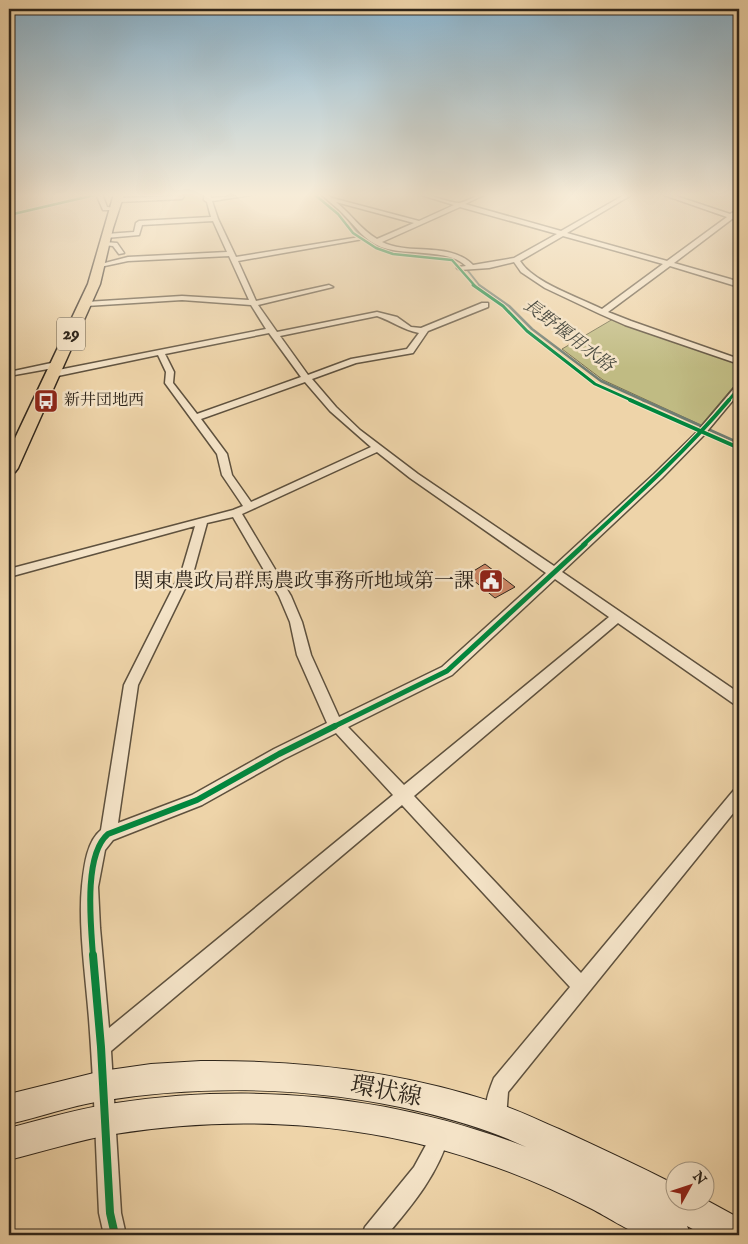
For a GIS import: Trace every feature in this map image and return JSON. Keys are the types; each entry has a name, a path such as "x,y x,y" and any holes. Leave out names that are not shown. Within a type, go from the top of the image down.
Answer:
{"main road":[{"name":"29","path":"9,468 12,453 86,304 103,252"}],"street":[{"path":"230,252 252,303 306,378 333,409 377,448 414,476 739,700"},
{"path":"100,265 128,259 232,257 267,252"},
{"path":"423,252 455,255 464,260 466,268 516,260 530,252"},
{"path":"628,252 728,280 739,285"},
{"path":"603,312 683,252"},
{"path":"516,260 522,271 548,286 603,312 628,323 739,362"},
{"path":"86,304 182,298 252,303 329,287"},
{"path":"196,418 354,361 410,351 423,331 428,327 485,305"},
{"path":"9,374 161,353 377,314 394,319 409,329 423,331"},
{"path":"161,353 170,372 169,383 222,454 227,476 242,495 248,507"},
{"path":"115,1235 110,1213 101,1047 91,928 90,887 97,848 102,838 197,800 279,754 447,671 658,476 705,429 739,388"},
{"path":"9,573 236,513 377,448"},
{"path":"236,513 285,596 296,622 304,655 332,719 337,726 404,795 582,987"},
{"path":"108,834 131,685 188,570 202,521"},
{"path":"101,1047 617,616"},
{"path":"496,1118 497,1095 501,1084 739,795"},
{"name":"環状線","path":"9,1109 102,1085 200,1074 249,1074 364,1085 496,1118 574,1152 671,1199 737,1235"},
{"name":"環状線","path":"9,1144 54,1131 104,1121 197,1108 299,1110 352,1115 402,1124 483,1146 552,1173 674,1235"},
{"path":"373,1235 423,1175 433,1158 440,1133"}],"shaded area":[{"path":"613,319 739,363 739,380 701,425 603,380 562,349"}],"building":[{"name":"関東農政局群馬農政事務所地域第一課","path":"485,564 515,587 495,598 467,575"}],"waterway":[{"name":"長野堰用水路","path":"396,252 446,256"},
{"name":"長野堰用水路","path":"461,262 479,285"},
{"name":"長野堰用水路","path":"479,285 509,306 532,329 601,381 645,401"},
{"name":"長野堰用水路","path":"643,400 739,443"}],"cycle path":[{"path":"387,252 452,260 471,283 503,306 527,331 595,384 739,448"},
{"path":"115,1235 110,1213 101,1047 91,928 90,887 97,848 102,839 108,834 197,800 279,754 447,671 658,476 701,433 739,388"}],"place":[{"name":"新井団地西","path":"46,401"},
{"name":"関東農政局群馬農政事務所地域第一課","path":"491,581"}]}
